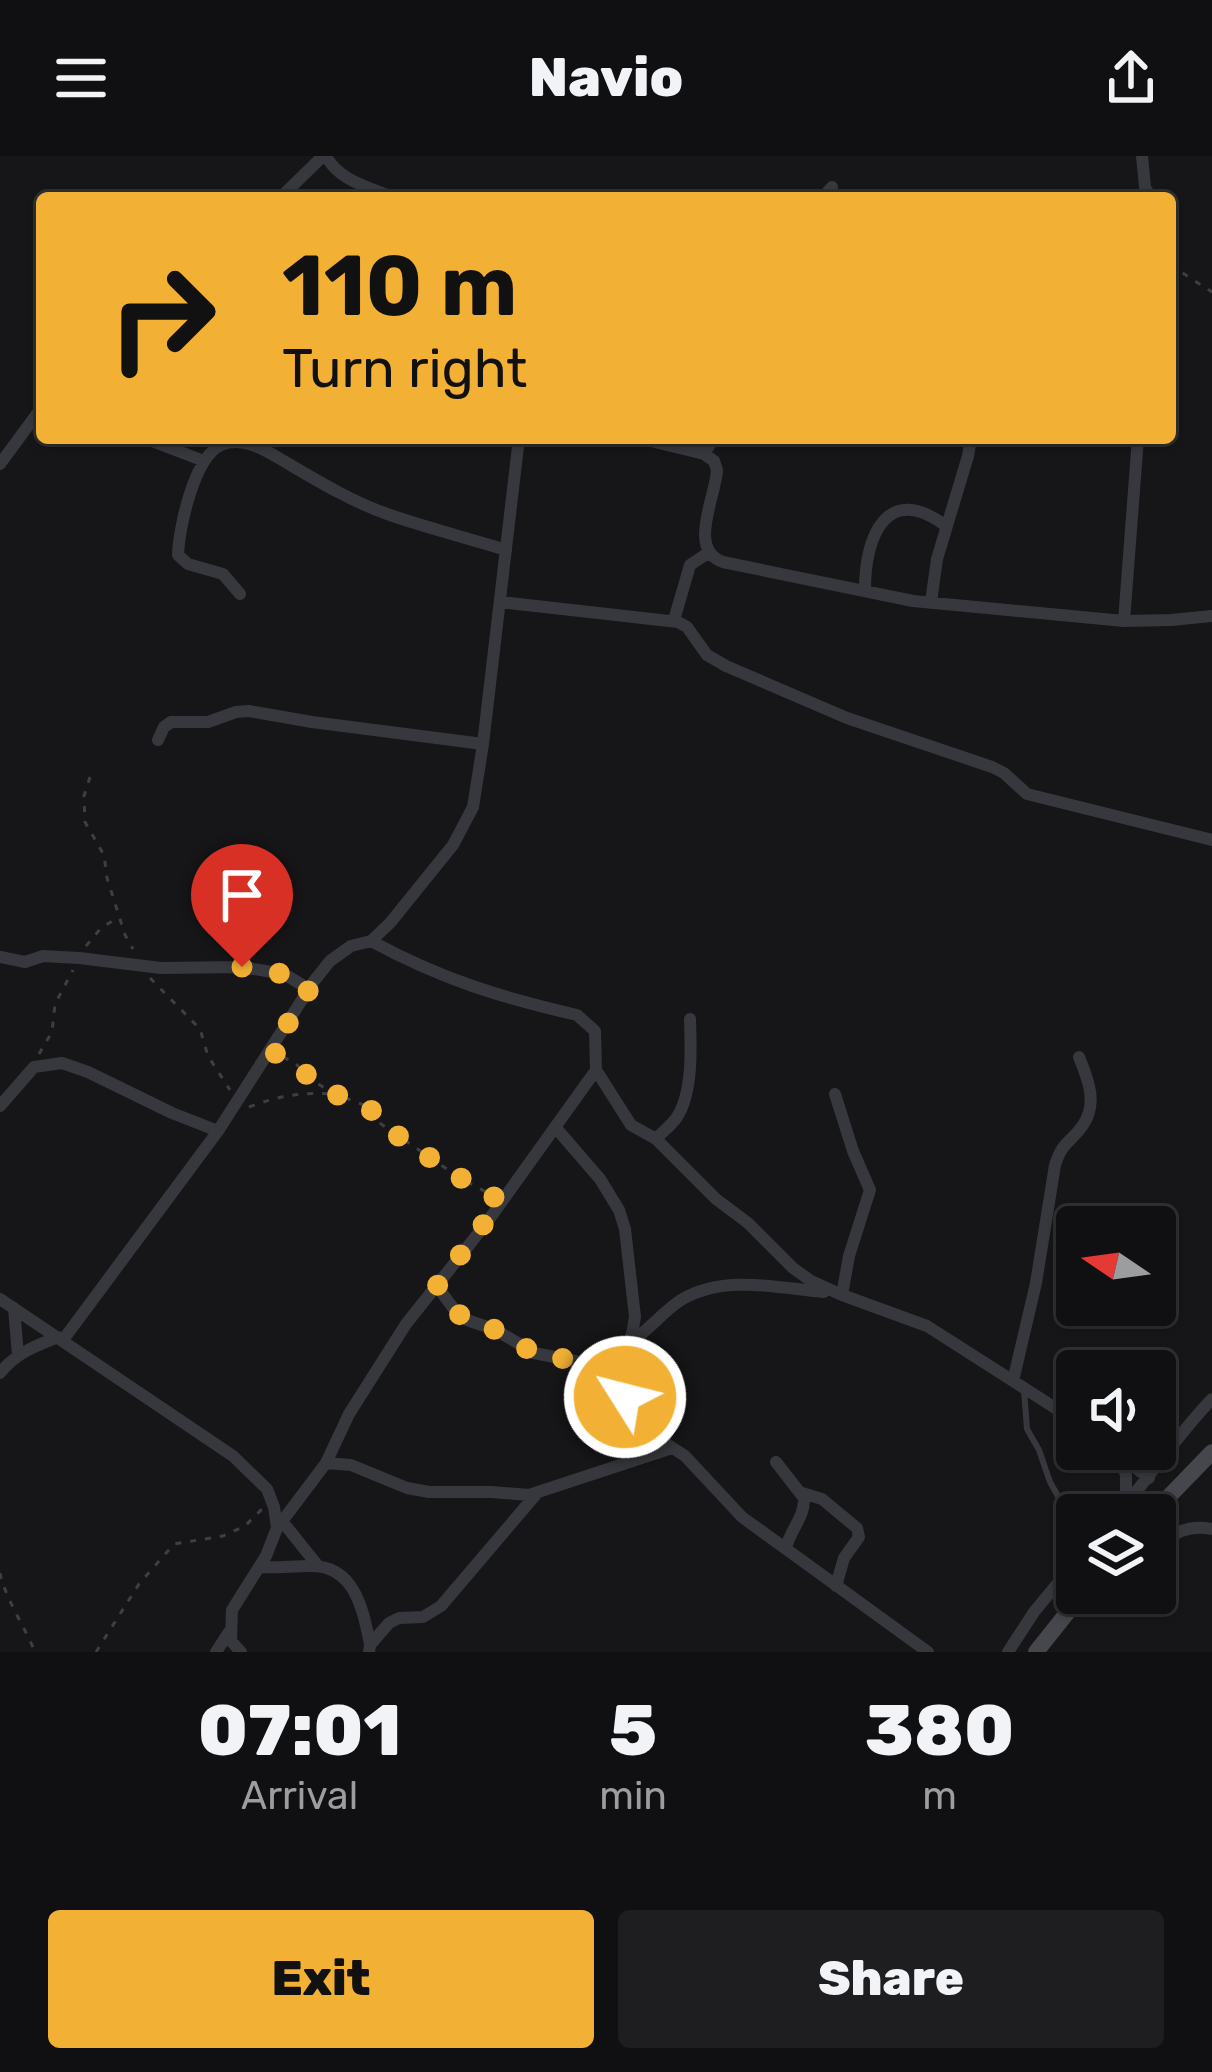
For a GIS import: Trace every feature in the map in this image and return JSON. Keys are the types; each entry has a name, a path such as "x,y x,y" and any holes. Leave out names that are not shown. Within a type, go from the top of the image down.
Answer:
{"main road":[{"path":"1171,1494 1212,1452"},
{"path":"1036,1652 1067,1614"}],"street":[{"path":"286,192 324,156 344,177 380,192"},
{"path":"1142,156 1147,192"},
{"path":"0,464 36,415"},
{"path":"160,444 204,461"},
{"path":"228,444 204,461 187,507 178,555 188,564 223,574 240,594"},
{"path":"254,444 387,514 506,550"},
{"path":"0,1373 18,1355 61,1339 218,1131 330,961 370,940 412,898 463,831 473,806 483,744 518,444"},
{"path":"664,444 714,460 717,470 705,530 708,553 714,559 931,602 1124,621 1212,616"},
{"path":"704,454 710,444"},
{"path":"931,602 937,559 970,444"},
{"path":"1124,621 1138,444"},
{"path":"865,589 867,551 886,518 897,511 914,510 946,526"},
{"path":"674,620 690,565 708,553"},
{"path":"500,602 674,620 687,627 707,655 726,666 847,718 992,767 1027,794 1212,840"},
{"path":"158,740 171,722 208,722 249,711 483,744"},
{"path":"370,940 420,968 484,992 577,1015 596,1030 596,1070 628,1122 656,1139 777,1255 811,1281 927,1326 1056,1409"},
{"path":"0,957 25,962 43,956 142,966 242,967 284,974 310,988"},
{"path":"656,1139 677,1117 684,1101 690,1019"},
{"path":"1018,1385 1055,1165 1061,1147 1084,1123 1091,1102 1079,1057"},
{"path":"0,1106 34,1067 62,1063 218,1131"},
{"path":"241,1652 231,1640 232,1610 280,1525 326,1463 349,1414 406,1324 596,1070"},
{"path":"835,1094 870,1190 839,1294"},
{"path":"556,1128 599,1179 625,1229 635,1317 613,1384"},
{"path":"628,1343 674,1305 701,1291 739,1284 839,1294"},
{"path":"437,1286 467,1320 496,1330 534,1353 575,1361 613,1384 653,1435 685,1456 742,1517 928,1652"},
{"path":"0,1299 233,1456 267,1489 280,1525 319,1566 341,1576 356,1592 370,1648"},
{"path":"14,1308 18,1355"},
{"path":"1135,1494 1180,1432 1212,1399"},
{"path":"326,1463 350,1465 429,1492 529,1495 673,1448"},
{"path":"776,1462 802,1492 822,1499 857,1528 859,1537 844,1558 836,1586"},
{"path":"1139,1470 1149,1478"},
{"path":"370,1648 389,1623 423,1617 441,1606 539,1491"},
{"path":"786,1549 802,1514 802,1492"},
{"path":"1176,1533 1198,1526 1212,1529"},
{"path":"260,1567 319,1566"},
{"path":"1008,1652 1056,1585"},
{"path":"216,1652 230,1631"}],"lane":[{"path":"1018,1385 1027,1429 1064,1508 1054,1587"}],"path":[{"path":"1176,269 1212,292"},
{"path":"90,777 84,796 85,822 104,854 124,935 154,986 200,1029 234,1107 284,1095 335,1094"},
{"path":"34,1067 52,1032 55,1004 79,958 101,928 119,916"},
{"path":"271,1051 335,1094 369,1107 381,1124 501,1201"},
{"path":"96,1652 139,1584 174,1544 223,1536 272,1503"},
{"path":"0,1573 3,1589 31,1642 31,1652"}],"route":[{"path":"242,967 284,974 310,988 271,1051 335,1094 369,1107 381,1124 501,1201 437,1286 456,1312 534,1353 586,1366 625,1397"}]}
